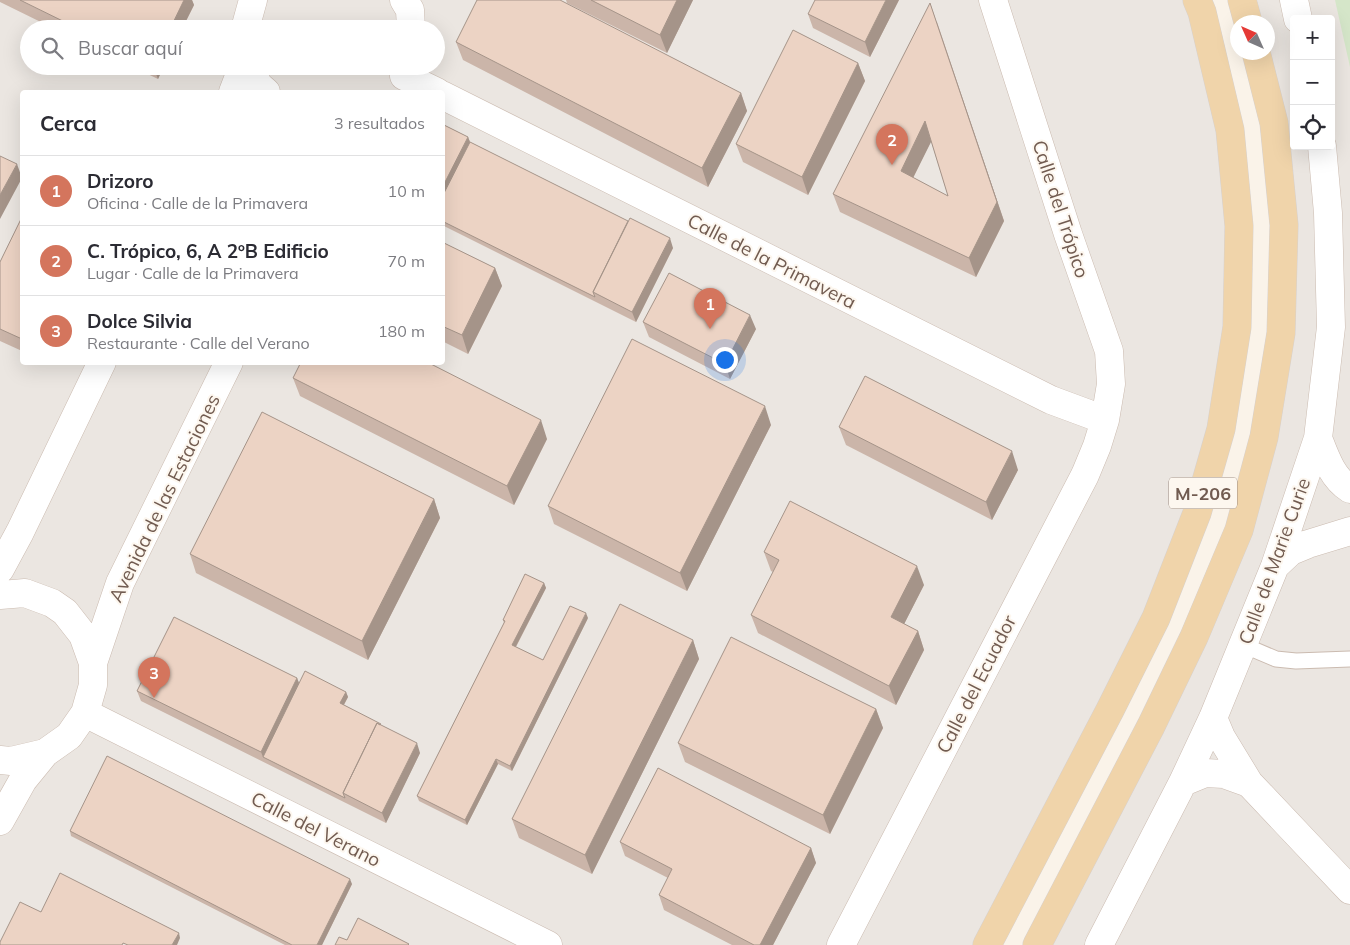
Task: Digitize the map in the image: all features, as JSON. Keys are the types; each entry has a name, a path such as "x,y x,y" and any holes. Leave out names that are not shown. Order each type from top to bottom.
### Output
{"main road":[{"name":"M-206","path":"987,945 1156,618 1197,513 1221,429 1237,327 1239,226 1230,130 1202,12 1197,0"},
{"path":"1242,0 1246,15"},
{"name":"M-206","path":"1036,945 1151,726 1194,637 1239,530 1264,437 1281,333 1284,225 1274,123 1258,60"}],"street":[{"path":"247,20 253,0"},
{"name":"Calle del Trópico","path":"993,0 1068,234 1109,351 1111,384 1105,420"},
{"path":"1294,0 1297,15"},
{"path":"234,90 240,75"},
{"path":"254,75 258,84 264,90"},
{"path":"401,78 432,90"},
{"name":"Calle de la Primavera","path":"445,97 1051,400 1105,420"},
{"name":"Calle de Marie Curie","path":"1099,945 1183,782 1213,718 1275,566 1318,438 1331,327 1328,213 1322,150"},
{"path":"0,569 20,532 101,365"},
{"name":"Avenida de las Estaciones","path":"93,663 120,582 228,365"},
{"name":"Calle del Ecuador","path":"841,945 1085,475 1105,420"},
{"path":"1318,438 1328,463 1342,484 1350,489"},
{"path":"1275,566 1291,551 1350,531"},
{"path":"0,595 25,593 52,603 65,612 83,635 93,663 93,685 85,713 69,736 45,753 24,780 0,821"},
{"name":"Calle del Verano","path":"85,713 548,945"},
{"path":"1213,718 1221,737 1249,783 1350,890"},
{"path":"0,760 11,761 45,753"},
{"path":"1183,782 1205,773 1224,774 1249,783"}],"lane":[{"path":"1243,645 1276,659 1296,661 1350,660"}],"shaded area":[{"path":"0,0 1197,0 1239,226 1197,513 987,945 0,945"},
{"path":"1242,0 1350,0 1350,945 1037,945 1239,530 1281,333 1268,60 1275,60 1275,15 1246,15"}],"green space":[{"path":"1335,0 1350,0 1350,67"}],"building":[{"path":"20,0 184,0 174,20 61,20"},
{"path":"477,0 560,0 741,93 702,168 456,42"},
{"path":"591,0 677,0 660,35"},
{"path":"815,0 886,0 865,42 808,14"},
{"path":"930,3 997,202 969,258 833,194","holes":["925,121 948,196 901,171"]},
{"path":"793,30 858,63 802,177 736,144"},
{"path":"445,126 468,137 445,182"},
{"path":"470,142 628,221 593,292 595,297 445,222 445,191"},
{"path":"0,156 17,164 0,195"},
{"path":"630,218 670,238 632,312 593,292"},
{"path":"20,221 20,338 0,329 0,262"},
{"path":"445,243 495,268 462,335 445,327"},
{"path":"669,273 750,315 725,364 643,322"},
{"path":"632,339 765,406 680,573 548,506"},
{"path":"300,365 433,365 541,420 507,486 293,378"},
{"path":"865,376 1012,451 986,502 839,427"},
{"path":"262,412 434,499 362,641 190,554"},
{"path":"790,501 917,566 891,617 918,631 889,686 751,615 779,560 764,552"},
{"path":"525,574 544,583 512,645 543,660 570,606 586,613 510,766 496,759 465,820 417,796 505,621 503,620"},
{"path":"620,604 693,640 585,855 512,819"},
{"path":"174,617 297,678 261,752 137,691"},
{"path":"731,637 876,709 823,815 678,743"},
{"path":"305,671 346,692 340,703 381,724 377,723 343,793 345,798 263,757"},
{"path":"377,723 417,743 382,813 343,793"},
{"path":"107,756 350,879 317,945 292,945 70,831"},
{"path":"658,768 811,848 760,945 754,945 659,895 672,869 620,842"},
{"path":"60,873 179,933 172,945 128,945 123,943 122,945 0,945 20,902 41,912"},
{"path":"358,918 409,944 335,945 339,937 347,940"}],"place":[{"name":"C. Trópico, 6, A 2ºB Edificio","path":"892,165"},
{"name":"Drizoro","path":"710,329"},
{"name":"Dolce Silvia","path":"154,698"}]}
